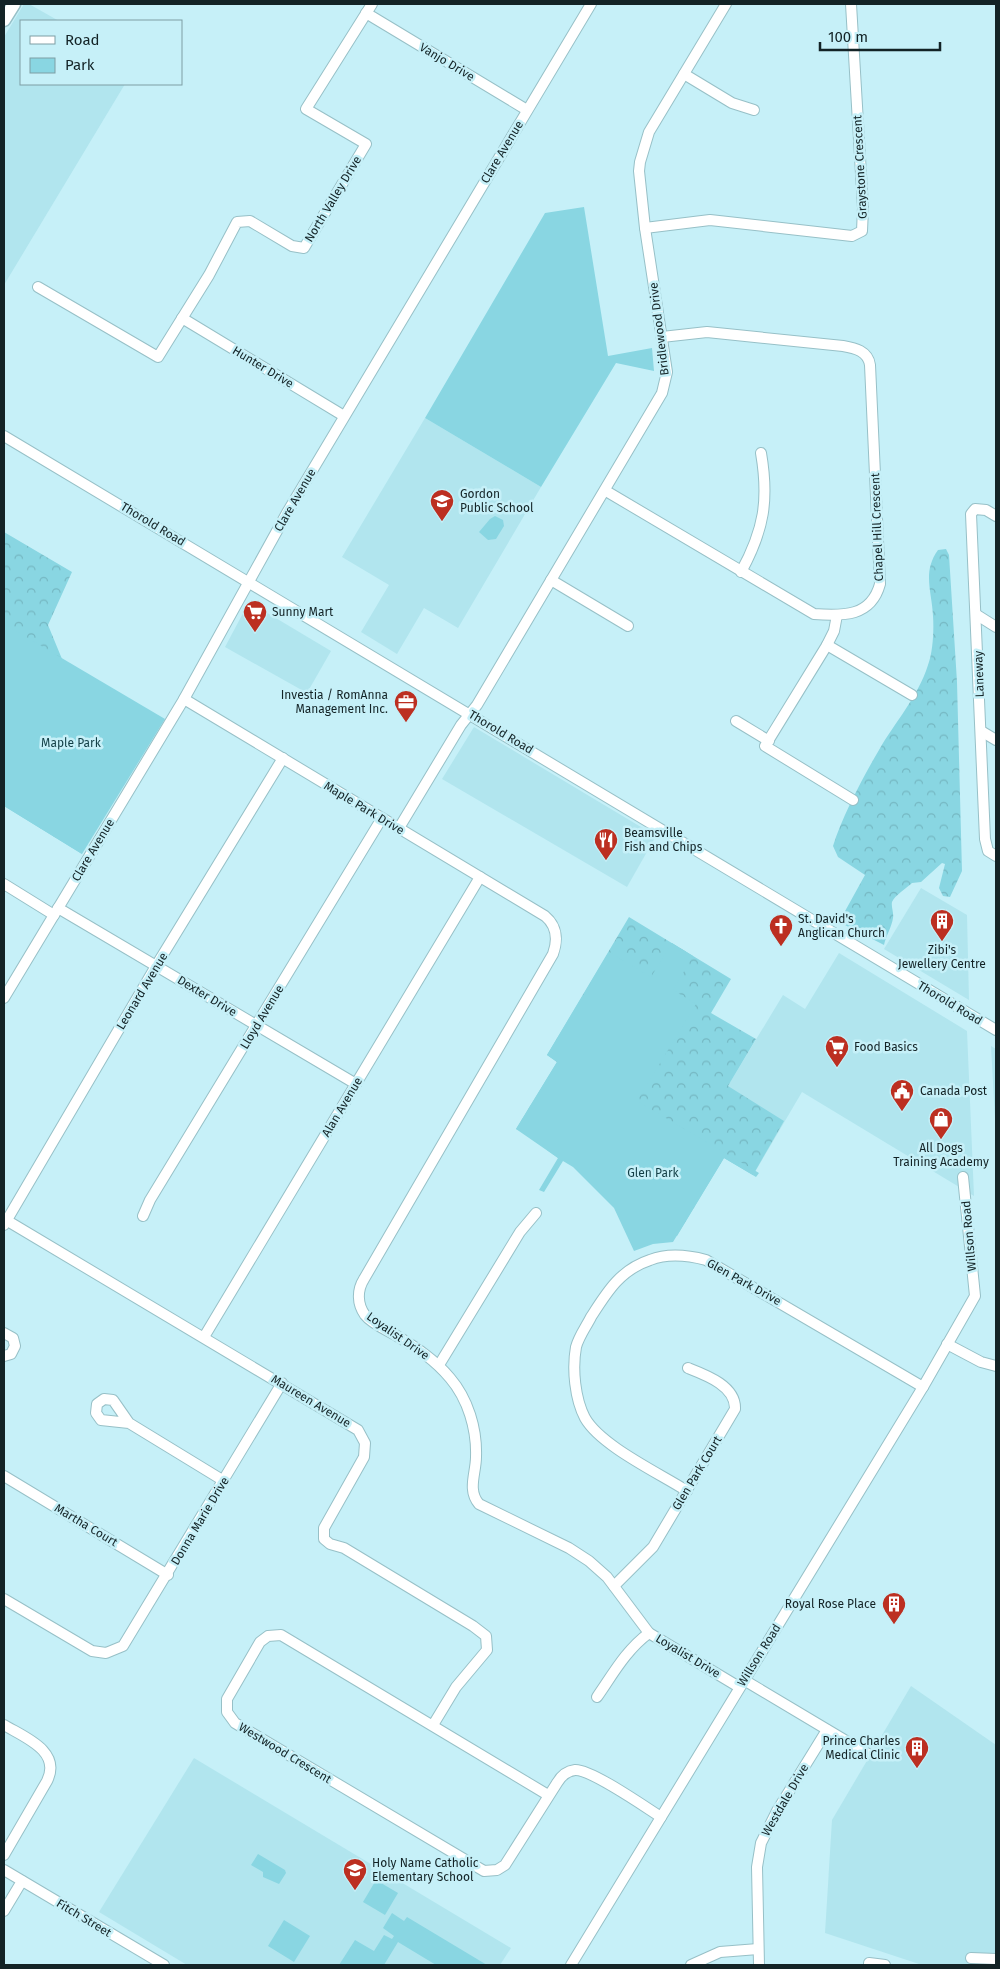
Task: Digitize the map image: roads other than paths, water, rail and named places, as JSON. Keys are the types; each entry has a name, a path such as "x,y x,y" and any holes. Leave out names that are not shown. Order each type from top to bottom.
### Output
{"main road":[{"path":"4,20 14,4"}],"street":[{"name":"Clare Avenue","path":"4,998 184,699 288,511 590,4"},
{"name":"Bridlewood Drive","path":"470,714 606,491 662,393 667,372 638,171 649,132 726,4"},
{"name":"Graystone Crescent","path":"646,228 710,220 852,236 862,231 863,208 852,4"},
{"name":"Vanjo Drive","path":"369,8 527,110"},
{"name":"North Valley Drive","path":"38,287 158,357 237,222 250,221 292,246 304,248 366,144 306,109 369,8"},
{"path":"684,74 732,103 754,110"},
{"name":"Hunter Drive","path":"182,318 344,416"},
{"name":"Chapel Hill Crescent","path":"606,491 814,614 836,615 860,611 869,605 876,596 880,584 870,370 867,357 858,349 843,346 751,335 707,332 662,337"},
{"name":"Thorold Road","path":"4,436 996,1030"},
{"path":"741,572 758,538 764,512 766,484 761,453"},
{"name":"Laneway","path":"992,853 985,839 982,731 971,514 975,509 986,510 996,516"},
{"path":"551,580 628,626"},
{"path":"836,615 834,631 828,645 765,746 853,800"},
{"path":"977,615 996,627"},
{"path":"828,645 912,695"},
{"name":"Maple Park Drive","path":"184,699 545,916"},
{"path":"399,828 448,746 470,714"},
{"path":"736,722 769,742"},
{"path":"982,731 996,740"},
{"name":"Leonard Avenue","path":"5,1222 156,966 283,758"},
{"name":"Lloyd Avenue","path":"144,1216 150,1200 382,818"},
{"name":"Alan Avenue","path":"204,1337 480,877"},
{"name":"Dexter Drive","path":"4,884 156,966 356,1084"},
{"name":"Loyalist Drive","path":"545,916 552,923 556,933 556,944 553,954 360,1288 360,1304 368,1318 416,1348 439,1366 460,1392 471,1417 476,1456 472,1487 477,1501 488,1510 569,1548 598,1568 649,1633 868,1754"},
{"name":"Willson Road","path":"571,1965 923,1387 975,1296 963,1177"},
{"path":"439,1366 520,1232 536,1213"},
{"name":"Maureen Avenue","path":"5,1222 355,1427 365,1443 363,1462 324,1528 322,1534 325,1541 344,1548 474,1626 483,1632 487,1639 486,1652 456,1687 433,1725"},
{"name":"Glen Park Drive","path":"687,1490 600,1436 586,1418 578,1397 574,1364 580,1335 608,1290 625,1272 637,1265 664,1256 678,1255 706,1260 923,1387"},
{"path":"4,1333 13,1338 15,1346 11,1354 4,1356"},
{"path":"947,1344 981,1362 996,1366"},
{"name":"Glen Park Court","path":"614,1586 653,1546 733,1414 735,1406 733,1396 727,1389 688,1368"},
{"name":"Donna Marie Drive","path":"4,1599 92,1651 110,1653 126,1642 282,1383"},
{"path":"129,1423 224,1481"},
{"name":"Martha Court","path":"4,1476 168,1575"},
{"path":"597,1697 622,1660 649,1633"},
{"name":"Westwood Crescent","path":"548,1795 288,1638 278,1634 268,1636 260,1642 226,1702 227,1712 235,1723 484,1871 497,1870 505,1865 548,1795 564,1774 575,1770 583,1771 661,1817"},
{"path":"4,1725 43,1749 50,1760 51,1768 47,1780 4,1855"},
{"name":"Westdale Drive","path":"759,1965 757,1867 761,1843 777,1811 827,1730"},
{"name":"Fitch Street","path":"4,1870 164,1965"},
{"path":"4,1911 22,1881"},
{"path":"691,1965 720,1952 758,1950"},
{"path":"973,1961 996,1959"},
{"path":"869,1965 869,1963 885,1965"}],"place":[{"name":"Gordon Public School","path":"442,522"},
{"name":"Sunny Mart","path":"255,633"},
{"name":"Investia / RomAnna Management Inc.","path":"406,723"},
{"name":"Beamsville Fish and Chips","path":"606,861"},
{"name":"Zibi's Jewellery Centre","path":"942,942"},
{"name":"St. David's Anglican Church","path":"781,947"},
{"name":"Food Basics","path":"837,1068"},
{"name":"Canada Post","path":"902,1112"},
{"name":"All Dogs Training Academy","path":"941,1140"},
{"name":"Royal Rose Place","path":"894,1625"},
{"name":"Prince Charles Medical Clinic","path":"917,1769"},
{"name":"Holy Name Catholic Elementary School","path":"355,1891"}],"park label":[{"name":"Maple Park","path":"71,743"},
{"name":"Glen Park","path":"653,1173"}]}
